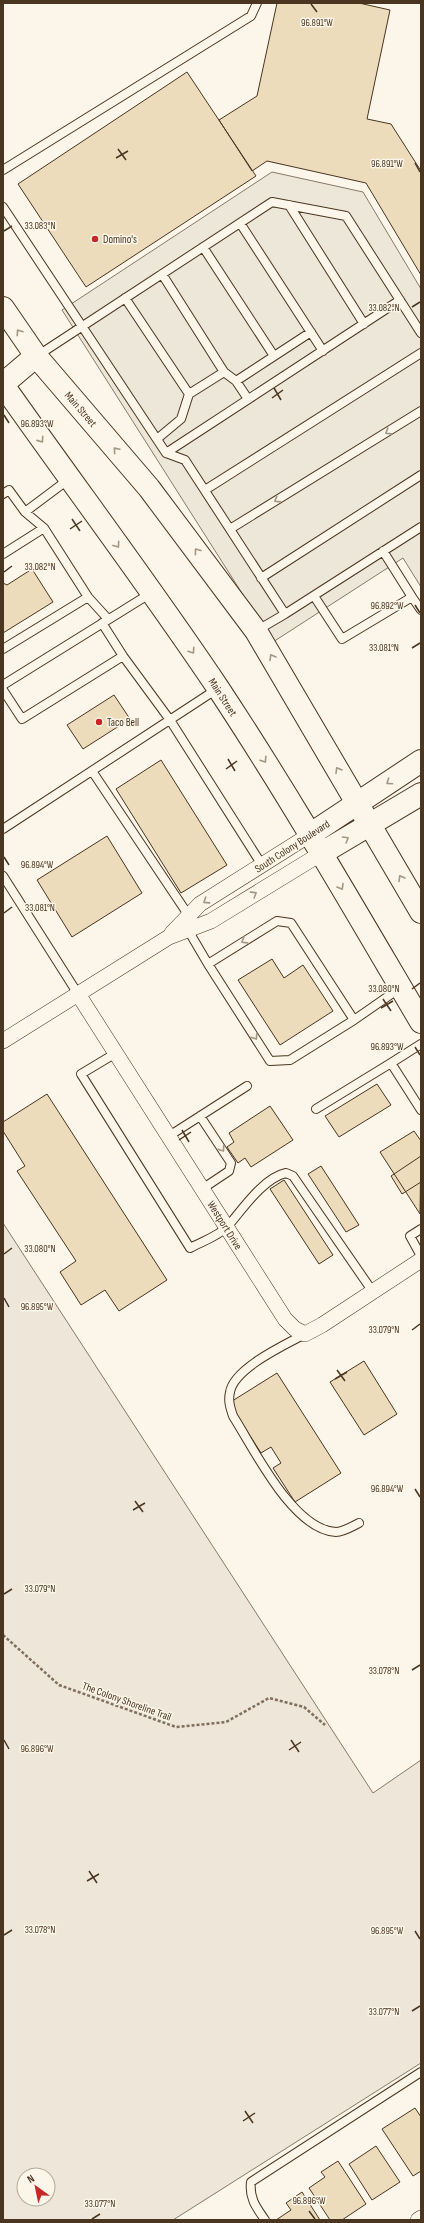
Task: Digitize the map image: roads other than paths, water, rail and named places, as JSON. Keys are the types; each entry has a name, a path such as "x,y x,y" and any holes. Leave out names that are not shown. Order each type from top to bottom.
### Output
{"main road":[{"name":"Main Street","path":"3,308 36,356 149,488 256,631 421,912"},
{"path":"3,385 36,356"},
{"name":"Main Street","path":"3,385 69,479 152,592 218,689 311,834 421,1022"},
{"name":"South Colony Boulevard","path":"311,834 421,761"},
{"name":"South Colony Boulevard","path":"322,853 421,794"}],"street":[{"name":"South Colony Boulevard","path":"3,1041 169,937 188,923 200,904 311,834"},
{"name":"South Colony Boulevard","path":"188,923 211,921 322,853"},
{"name":"Westport Drive","path":"78,994 285,1319 295,1329 305,1334"},
{"path":"305,1334 421,1260"}],"lane":[{"path":"3,170 251,16 257,3"},
{"path":"36,356 272,202 346,216 421,333"},
{"path":"290,205 364,324"},
{"path":"3,207 166,453 185,460 285,614"},
{"path":"240,223 323,350"},
{"path":"203,247 274,356"},
{"path":"162,274 224,372 236,381 248,399"},
{"path":"125,298 189,394"},
{"path":"166,453 400,300"},
{"path":"236,381 311,332"},
{"path":"205,490 421,353"},
{"path":"157,439 181,419 189,394 224,372"},
{"path":"230,529 421,411"},
{"path":"261,578 421,475"},
{"path":"25,512 69,479"},
{"path":"3,494 9,490 25,512 44,528 105,621 123,656 170,720 262,865"},
{"path":"256,631 314,596 421,527"},
{"path":"3,554 44,528"},
{"path":"383,551 421,610"},
{"path":"3,685 152,592"},
{"path":"314,596 342,639 412,597"},
{"path":"3,649 88,597"},
{"path":"3,690 22,720 123,656"},
{"path":"3,828 218,689"},
{"path":"92,771 188,923 208,964 270,1061 290,1060 354,1020 400,987"},
{"path":"3,876 78,994"},
{"path":"208,964 277,921 291,923 354,1020"},
{"path":"316,1110 421,1044"},
{"path":"116,1053 81,1074 190,1248 227,1227 252,1197 273,1179 286,1173 293,1176 373,1292"},
{"path":"391,1064 421,1110"},
{"path":"169,1136 247,1086"},
{"path":"200,1116 231,1163 229,1171 202,1189"},
{"path":"421,1229 410,1236 421,1256"},
{"path":"305,1334 264,1356 242,1373 230,1390 228,1403 233,1416 282,1493 301,1515 317,1528 338,1532 359,1523"},
{"path":"265,2220 252,2201 250,2193 251,2182 421,2072"}],"place":[{"name":"Domino's","path":"95,239"},
{"name":"Taco Bell","path":"99,722"}]}
